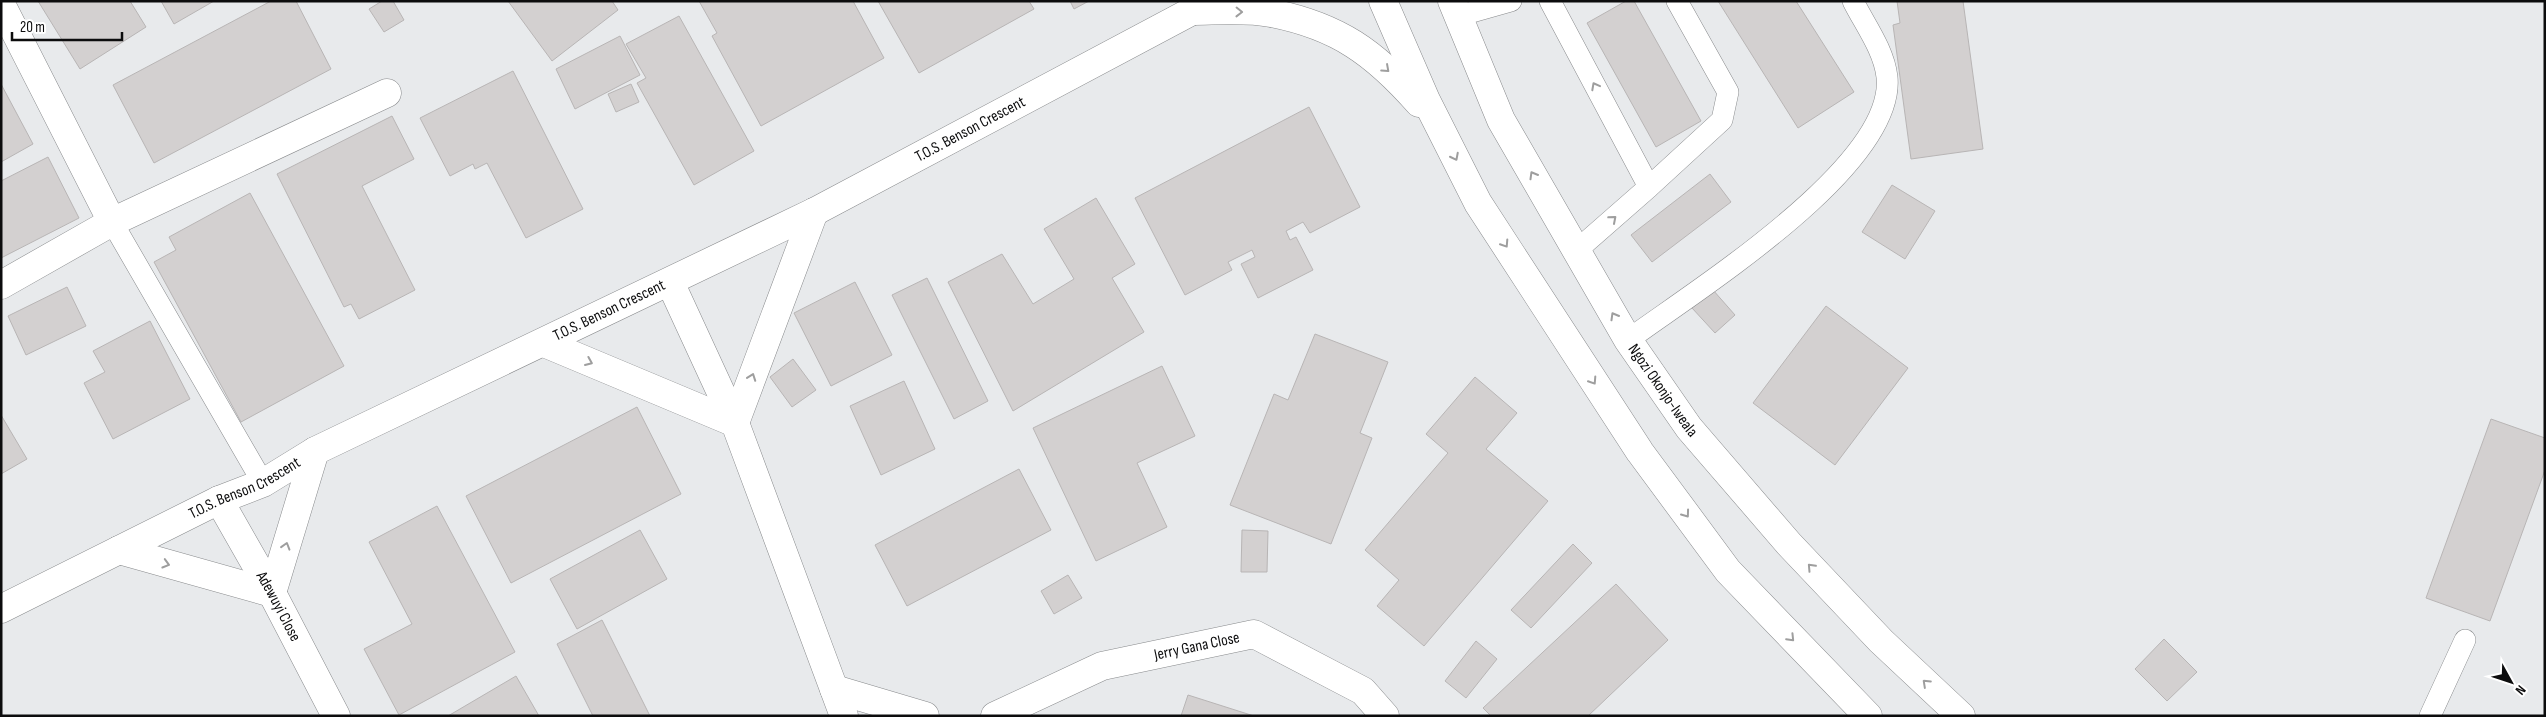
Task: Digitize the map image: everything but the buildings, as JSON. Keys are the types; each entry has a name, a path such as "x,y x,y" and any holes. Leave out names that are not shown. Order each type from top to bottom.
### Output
{"street":[{"path":"1383,1 1440,127 1478,204 1640,452 1728,572 1868,716"},
{"path":"1,4 112,222"},
{"path":"1200,4 1270,13 1322,26 1364,49 1397,78 1440,127"},
{"name":"T.O.S. Benson Crescent","path":"1,609 219,500 263,483 315,451 544,343 814,212 1200,4"},
{"name":"Ngozi Okonjo-Iweala","path":"1455,9 1501,120 1628,340 1689,428 1789,544 1881,641 1962,716"},
{"path":"1,285 112,222 386,93"},
{"path":"735,423 814,212"},
{"path":"670,282 735,423 844,716"},
{"path":"544,343 735,423"},
{"path":"119,550 272,593 315,451"},
{"name":"Adewuyi Close","path":"219,500 272,593 336,716"},
{"name":"Jerry Gana Close","path":"995,716 1102,666 1254,634 1363,690 1385,716"},
{"path":"834,689 925,716"}],"lane":[{"path":"1455,9 1511,1"},
{"path":"1550,1 1649,187"},
{"path":"1576,251 1722,120 1728,92 1677,1"},
{"path":"1628,340 1782,227 1838,175 1864,142 1878,120 1887,78 1883,57 1852,1"},
{"path":"112,222 263,483"},
{"path":"2430,716 2465,640"}]}
